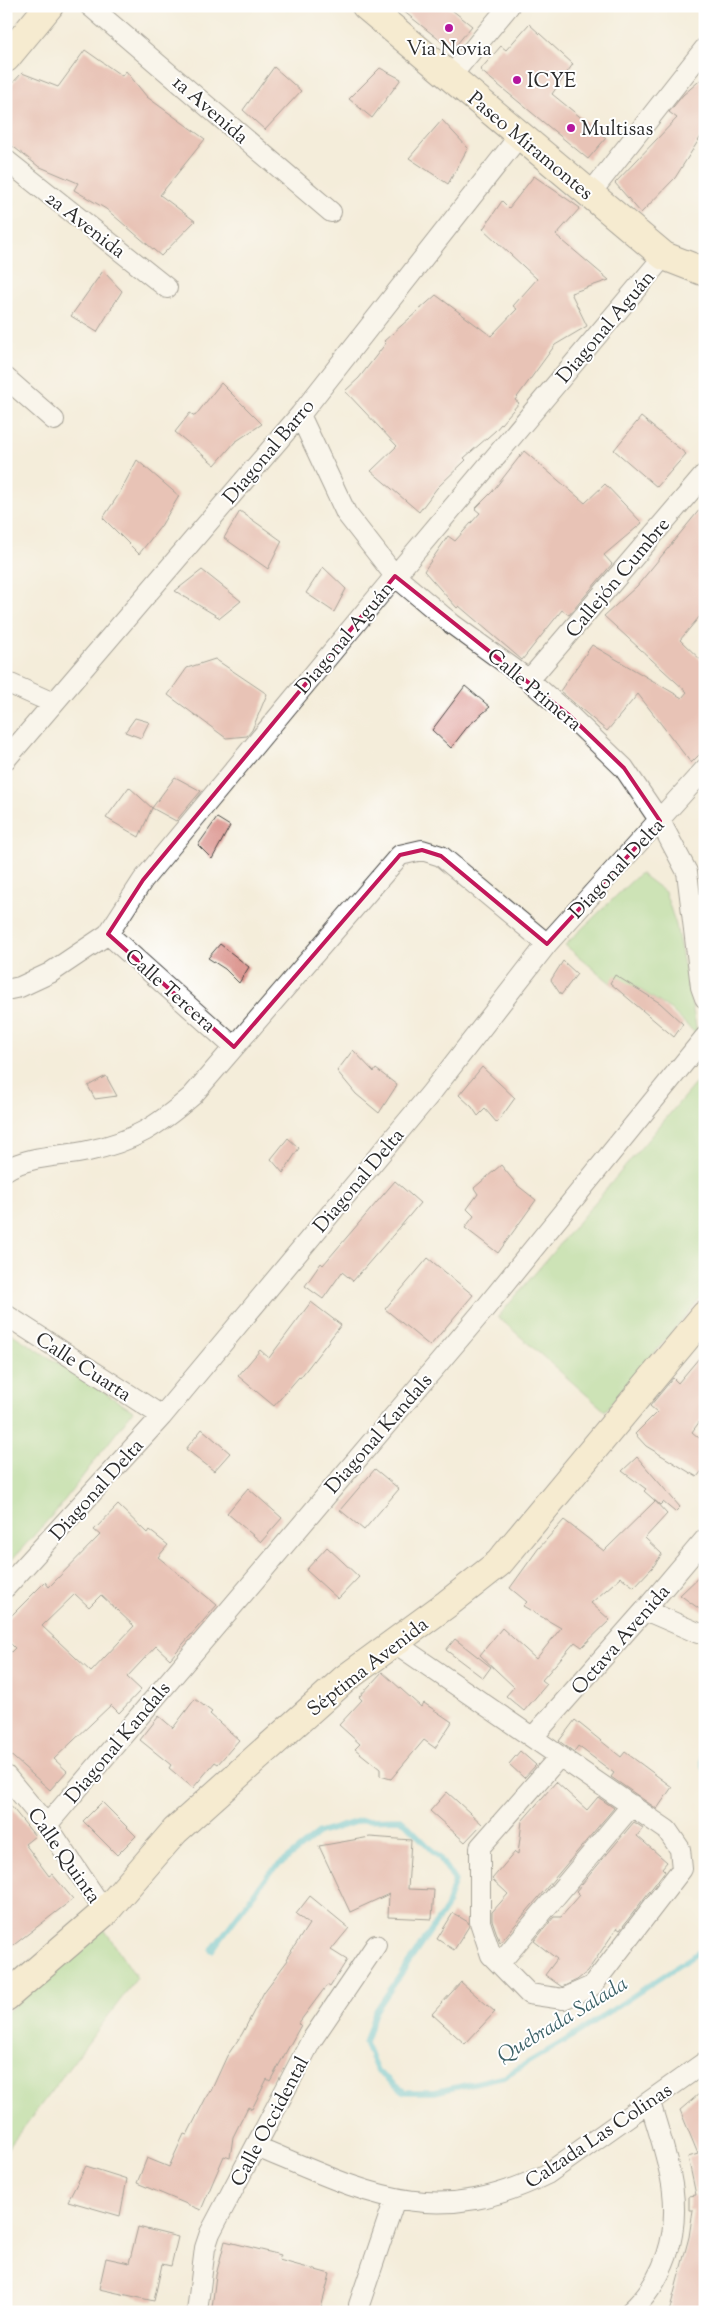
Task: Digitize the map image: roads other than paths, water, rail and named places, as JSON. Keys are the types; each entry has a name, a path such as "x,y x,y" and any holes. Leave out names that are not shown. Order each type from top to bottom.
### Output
{"street":[{"path":"6,58 49,6"},
{"name":"1a Avenida","path":"90,6 331,212"},
{"name":"Paseo Miramontes","path":"366,6 664,256 705,272"},
{"path":"450,76 509,6"},
{"path":"589,195 705,48"},
{"name":"Diagonal Barro","path":"6,759 300,415 520,135"},
{"name":"2a Avenida","path":"6,160 167,288"},
{"name":"Diagonal Aguán","path":"6,990 20,987 50,973 108,934 143,880 394,576 664,256"},
{"path":"6,378 54,420"},
{"name":"Calle Primera","path":"300,415 346,513 394,576 452,624 529,680 569,715 624,768 660,821 687,872 701,987 705,998"},
{"name":"Callejón Cumbre","path":"529,680 705,474"},
{"path":"6,682 53,703"},
{"name":"Diagonal Delta","path":"6,1587 162,1416 431,1093 547,944 705,769"},
{"path":"6,1170 37,1159 87,1151 137,1136 161,1122 192,1096 400,855 422,850 441,856 547,944"},
{"name":"Calle Tercera","path":"108,934 234,1047"},
{"name":"Diagonal Kandals","path":"47,1825 482,1312 705,1037"},
{"name":"Calle Cuarta","path":"6,1315 162,1416"},
{"name":"Séptima Avenida","path":"6,1997 105,1912 175,1831 346,1678 499,1563 705,1315"},
{"name":"Octava Avenida","path":"533,1737 646,1610 705,1539"},
{"path":"646,1610 698,1633 705,1633"},
{"path":"394,1643 533,1737 667,1830 680,1850 682,1869 592,1986 563,1999 529,1994 491,1956 480,1922 480,1847 560,1756"},
{"name":"Calle Quinta","path":"6,1776 47,1825 105,1912"},
{"path":"500,1964 632,1805"},
{"name":"Calle Occidental","path":"197,2312 205,2248 210,2233 257,2147 311,2041 376,1945"},
{"name":"Calzada Las Colinas","path":"257,2147 359,2190 395,2199 440,2203 466,2202 520,2187 547,2174 705,2062"},
{"path":"630,2312 643,2301 663,2267 673,2236 676,2214 671,2174 650,2102"},
{"path":"358,2312 395,2199"}],"waterway":[{"name":"Quebrada Salada","path":"705,1726 702,1736 703,1765 705,1769"},
{"name":"Quebrada Salada","path":"212,1950 270,1872 319,1833 362,1820 401,1819 439,1857 455,1881 446,1908 375,2012 365,2043 378,2072 405,2092 435,2092 505,2076 579,2032 705,1948"}],"place":[{"name":"Via Novia","path":"449,28"},
{"name":"ICYE","path":"517,80"},
{"name":"Multisas","path":"571,128"}]}
